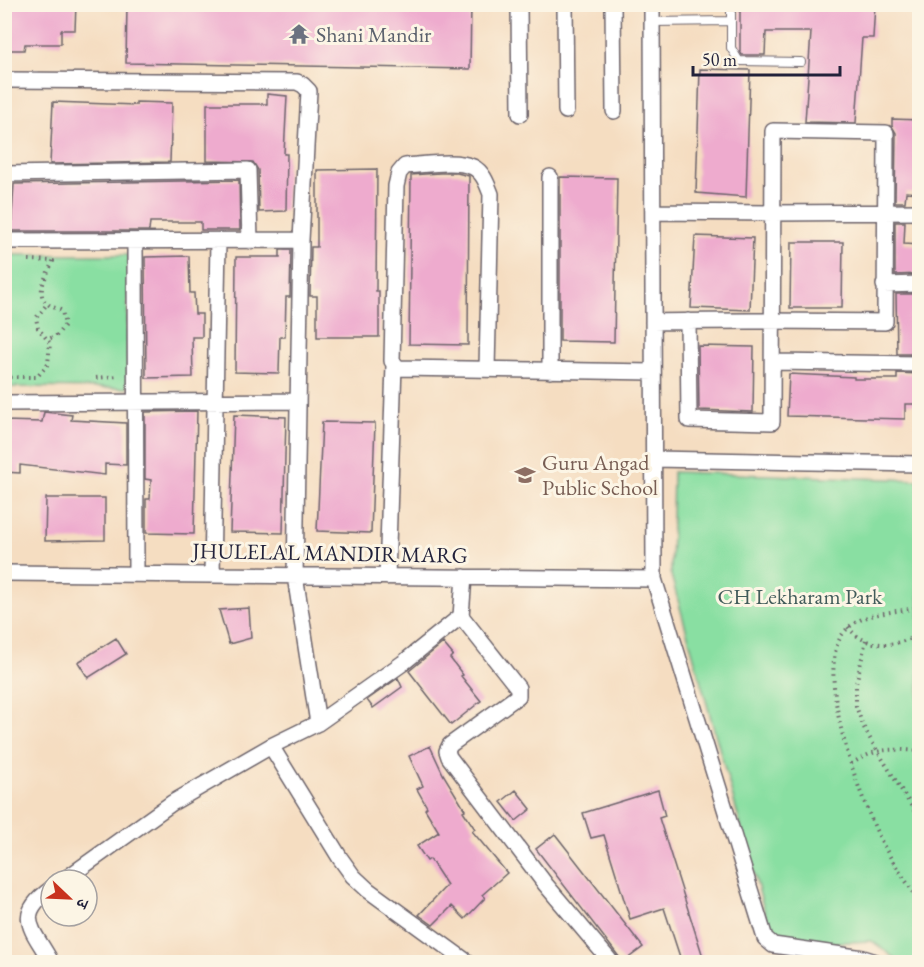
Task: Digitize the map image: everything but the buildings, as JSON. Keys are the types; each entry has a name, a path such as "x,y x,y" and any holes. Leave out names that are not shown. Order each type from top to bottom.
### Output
{"street":[{"path":"519,4 520,114"},
{"path":"565,4 566,111"},
{"path":"613,4 614,111"},
{"path":"652,4 654,579 765,938 773,945 863,958 876,963"},
{"path":"4,80 297,82 309,91 301,240 295,576 318,723"},
{"path":"653,322 688,321 773,321 885,322 886,133 773,131 772,213 773,321 773,362 772,422 689,420 688,321"},
{"path":"387,576 394,365 392,361 396,186 399,173 405,166 458,163 474,167 484,177 491,194 487,369"},
{"path":"4,174 248,170 250,241"},
{"path":"550,177 550,371"},
{"path":"653,212 920,212"},
{"path":"4,241 301,240"},
{"path":"135,241 136,574"},
{"path":"212,575 218,241"},
{"path":"884,285 920,284"},
{"path":"773,362 920,364"},
{"path":"394,365 398,368 653,372"},
{"path":"4,403 298,401"},
{"path":"654,459 920,464"},
{"name":"JHULELAL MANDIR MARG","path":"4,573 654,579"},
{"path":"464,577 461,615 519,692 518,696 450,745 447,751 449,757 546,885 611,963"},
{"path":"81,868 172,803 271,746 318,723 403,663 461,615"},
{"path":"271,746 353,876 368,890 467,963"},
{"path":"39,898 29,911 29,921 51,963"}],"lane":[{"path":"731,4 731,48 739,61 801,62"},
{"path":"651,22 730,21"}],"path":[{"path":"48,339 60,332 65,325 62,311 47,304 42,289 53,261"},
{"path":"4,377 37,377 48,364 50,343 38,328 36,318 47,304"},
{"path":"920,607 870,617 848,627 836,643 834,667 838,714 851,764 869,814 885,848 920,902"},
{"path":"848,627 866,640 888,645 909,640 920,634"},
{"path":"866,640 856,684 856,706 863,726 920,820"},
{"path":"851,764 877,750 920,751"}],"green space":[{"path":"5,255 128,255 127,388 5,387"},
{"name":"CH Lekharam Park","path":"673,472 919,480 919,962 900,962 872,941 774,945 671,575"}],"place":[{"name":"Shani Mandir","path":"299,34"},
{"name":"Guru Angad Public School","path":"525,475"}]}
